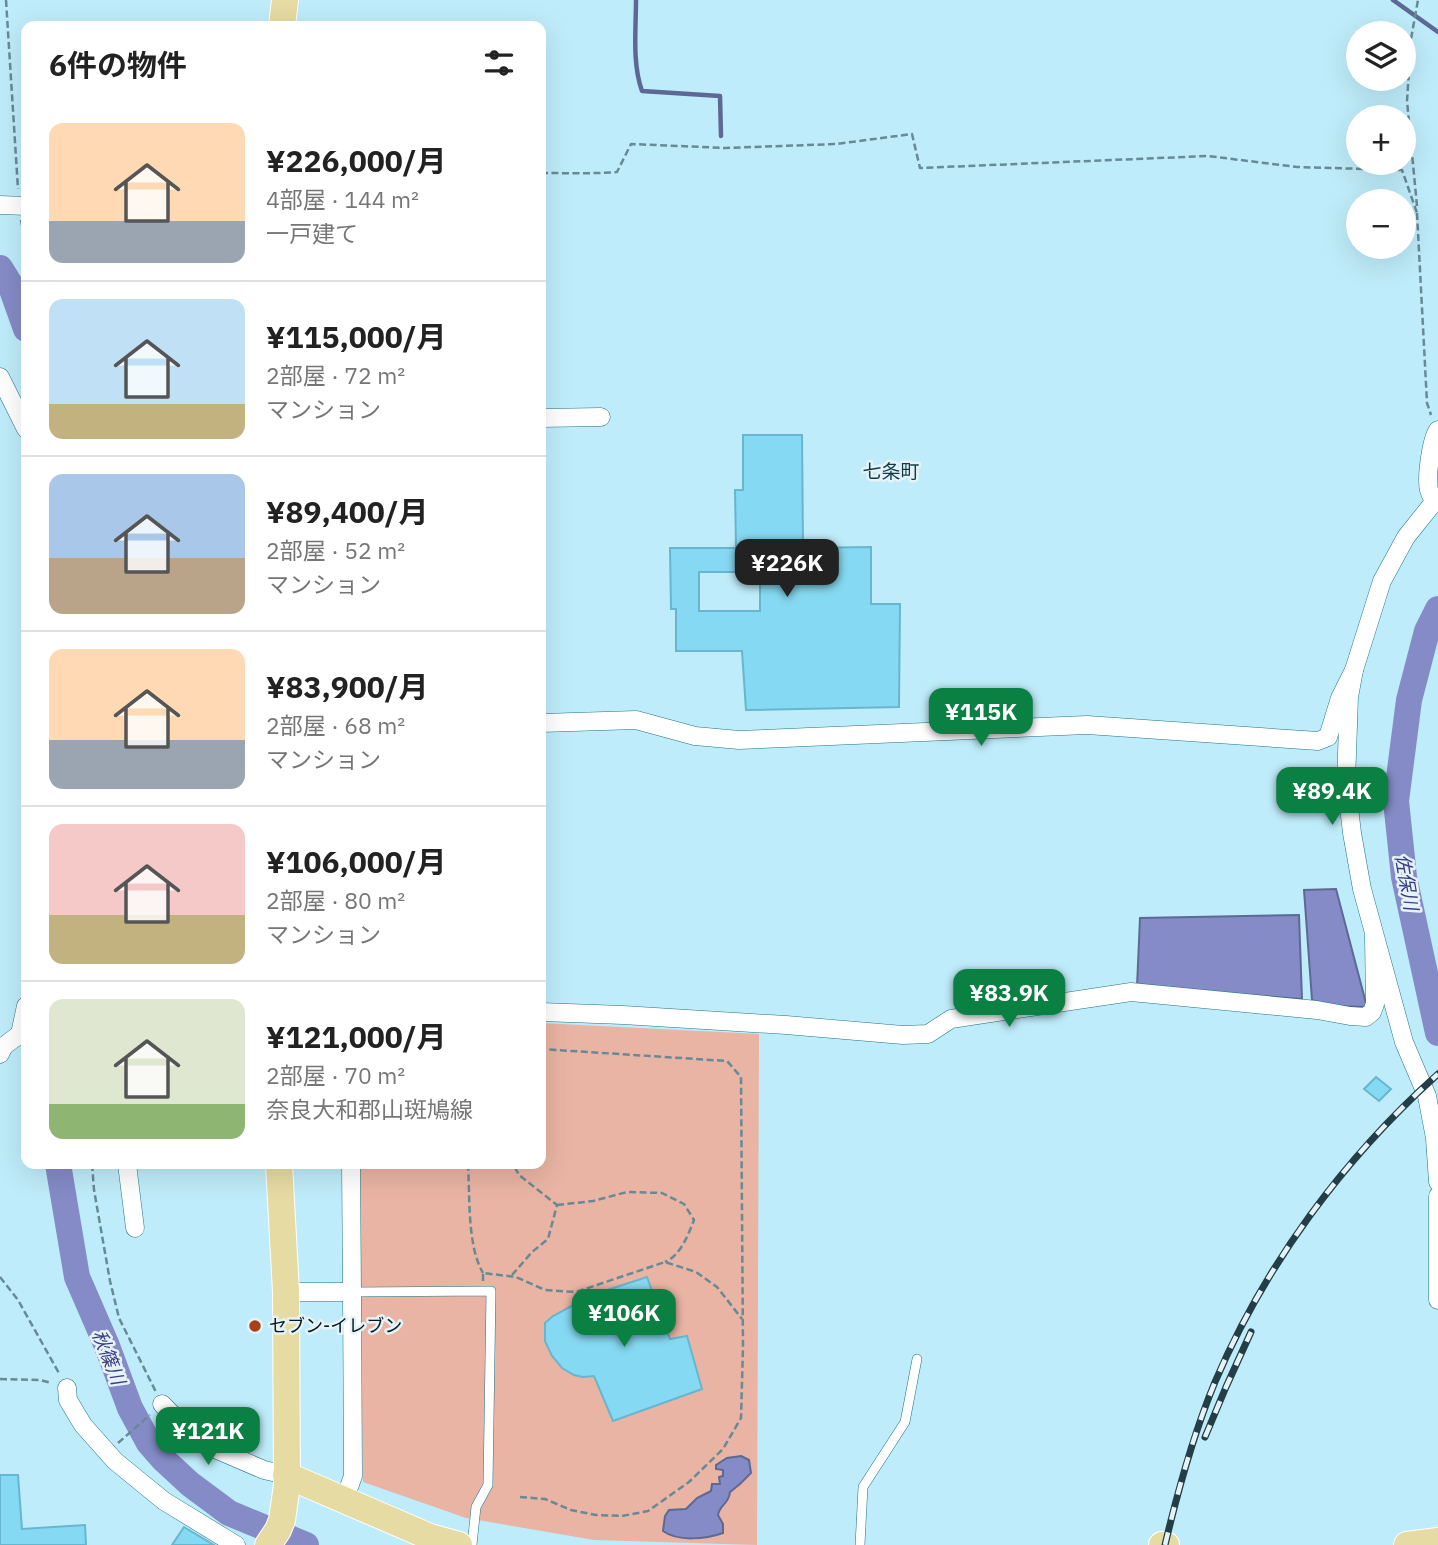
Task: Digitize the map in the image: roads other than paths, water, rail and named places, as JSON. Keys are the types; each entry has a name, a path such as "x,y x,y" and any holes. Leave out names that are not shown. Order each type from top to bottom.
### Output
{"main road":[{"path":"283,21 285,0"},
{"path":"268,1545 282,1520 286,1480 286,1292 279,1169"},
{"path":"286,1480 430,1537 459,1545"},
{"path":"1407,1545 1438,1541"}],"street":[{"path":"0,205 21,206"},
{"path":"0,377 21,419"},
{"path":"546,418 601,417"},
{"path":"1437,431 1430,448 1428,490 1436,499 1406,537 1382,581 1354,670 1349,697 1346,782 1362,889 1374,937 1404,1042 1427,1096 1435,1138 1438,1182"},
{"path":"546,723 636,720 695,736 739,740 1087,725 1318,741 1328,737 1340,698 1354,670"},
{"path":"546,1012 758,1023 903,1035 928,1034 951,1018 1131,992 1366,1017 1375,1004 1374,937"},
{"path":"0,1054 4,1046 21,1035"},
{"path":"128,1169 135,1228"},
{"path":"344,1501 353,1476 351,1169"},
{"path":"1438,1196 1438,1300"},
{"path":"286,1292 352,1292"},
{"path":"67,1388 68,1400 83,1425 115,1461 164,1501 236,1545"},
{"path":"162,1404 198,1442 286,1480"}],"lane":[{"path":"352,1292 491,1291 488,1485 476,1507 472,1545"},
{"path":"860,1545 863,1487 905,1422 917,1359"}],"water":[{"path":"1336,889 1367,1007 1330,1006 1312,1000 1304,890"},
{"path":"1299,915 1302,999 1137,987 1140,918"},
{"path":"741,1456 749,1460 751,1473 730,1492 719,1511 723,1533 692,1538 676,1537 663,1531 665,1516 669,1510 686,1509 697,1498 711,1491 712,1484 720,1484 719,1477 723,1476 723,1470 716,1469 716,1465 727,1458"}],"waterway":[{"path":"636,0 636,58 642,91 720,96 721,136"},
{"path":"1393,0 1438,32"},
{"name":"秋篠川","path":"0,268 10,284 21,315"},
{"name":"佐保川","path":"1438,609 1427,631 1409,700 1396,801 1404,877 1438,1033"},
{"name":"秋篠川","path":"59,1169 77,1277 130,1408 149,1443 190,1484 229,1513 306,1545"}],"railway":[{"path":"1165,1545 1207,1402 1258,1296 1282,1256 1339,1178 1403,1107 1438,1074"},
{"path":"1205,1437 1251,1332"}],"place":[{"name":"セブン-イレブン","path":"255,1326"}],"district":[{"name":"七条町","path":"891,471"}]}
